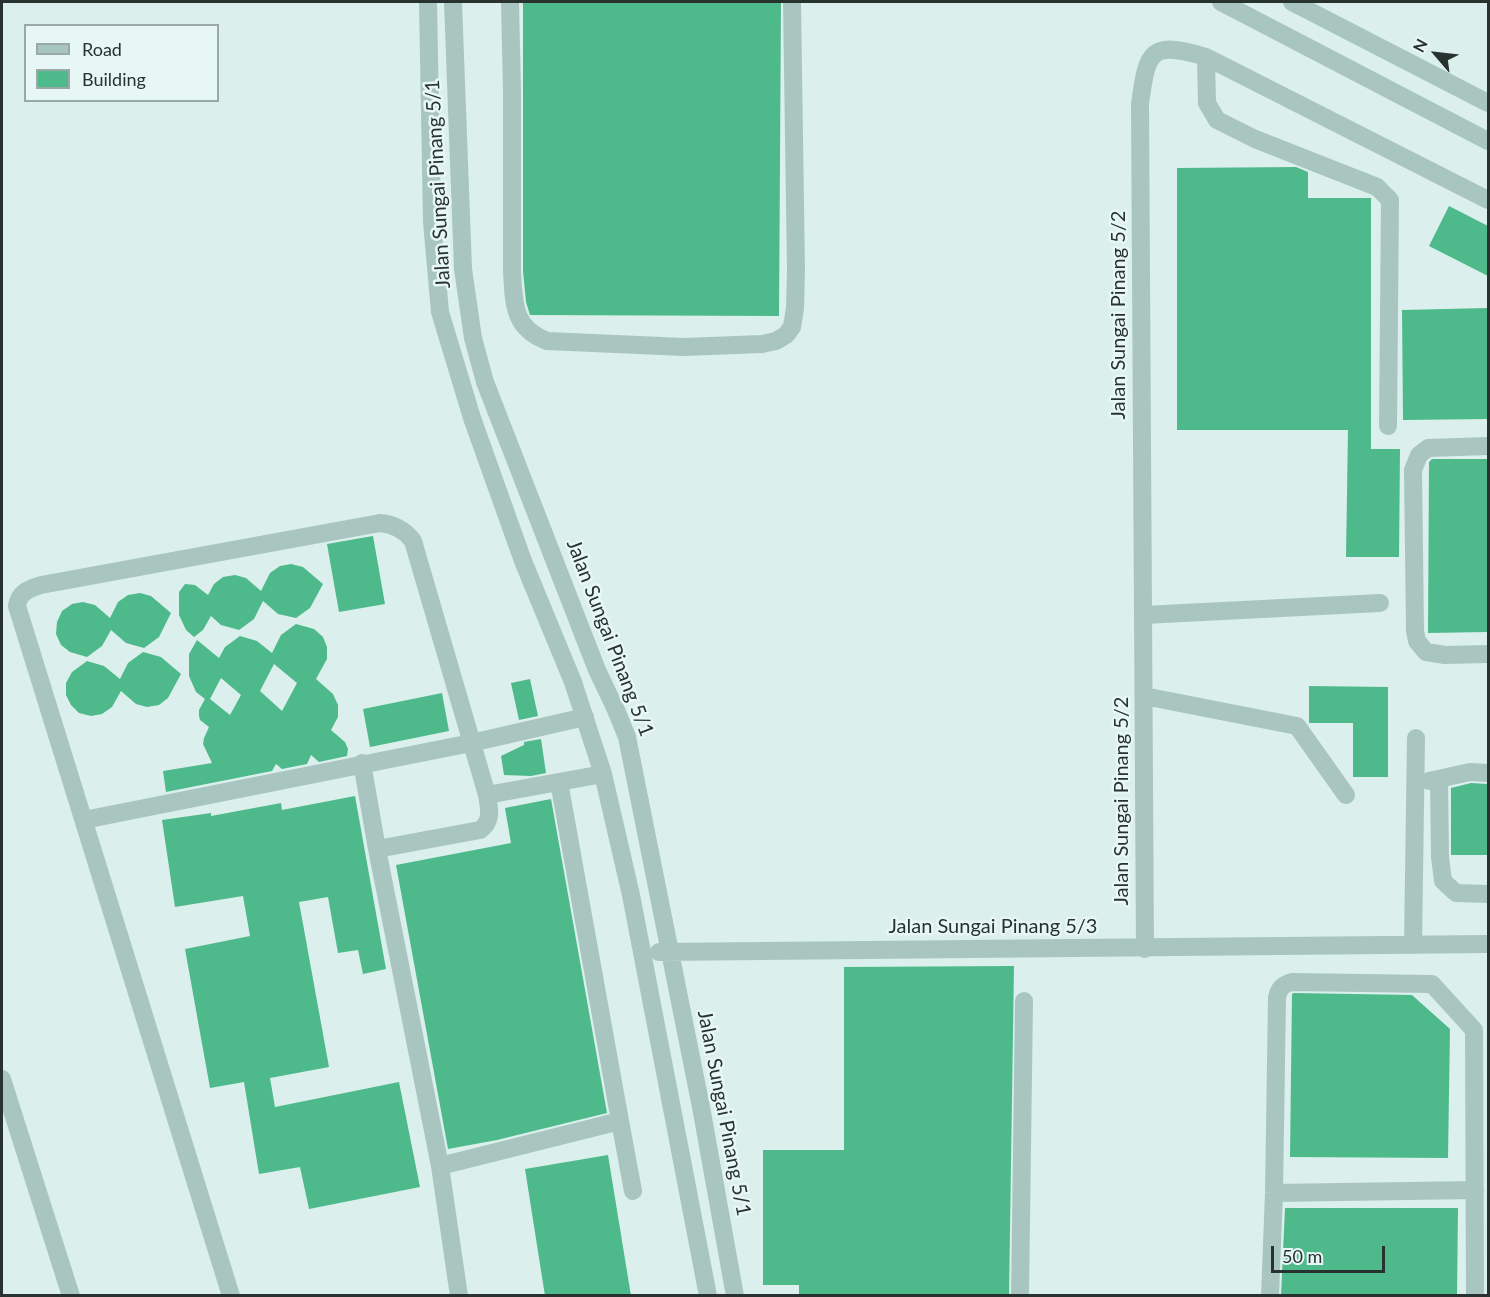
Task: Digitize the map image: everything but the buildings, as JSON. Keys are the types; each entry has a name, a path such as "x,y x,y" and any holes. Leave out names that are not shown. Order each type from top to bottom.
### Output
{"street":[{"name":"Jalan Sungai Pinang 5/1","path":"428,2 432,222 440,312 472,418 523,561 573,682 603,774 642,952 708,1296"},
{"name":"Jalan Sungai Pinang 5/1","path":"453,2 463,269 473,338 485,382 597,670 627,737 701,1107 735,1296"},
{"path":"510,2 512,271 514,300 518,316 525,328 534,336 548,341 684,347 762,344 776,341 786,335 792,327 796,271 792,2"},
{"path":"1221,2 1488,141"},
{"path":"1292,2 1488,104"},
{"name":"Jalan Sungai Pinang 5/2","path":"1145,949 1140,104 1145,68 1154,54 1166,49 1179,49 1206,57 1488,200"},
{"path":"1206,57 1207,103 1217,120 1255,140 1377,187 1390,200 1388,426"},
{"path":"1488,446 1428,448 1419,455 1413,470 1417,641 1426,652 1445,655 1488,654"},
{"path":"231,1296 17,606 20,595 27,589 41,585 380,523 389,524 407,534 413,541 487,795 490,815 487,824 480,830 377,849"},
{"path":"1143,615 1380,603"},
{"path":"1144,696 1297,726 1346,795"},
{"path":"84,820 471,743 585,717"},
{"path":"1413,945 1416,738"},
{"path":"362,764 440,1166 459,1296"},
{"path":"1415,783 1470,772 1488,773"},
{"path":"487,795 603,774"},
{"path":"1439,779 1440,857 1443,880 1456,893 1488,894"},
{"path":"559,782 633,1191"},
{"path":"1414,858 1440,857"},
{"name":"Jalan Sungai Pinang 5/3","path":"642,952 1488,944"},
{"path":"1270,1296 1275,1193 1277,998 1284,984 1292,982 1431,984 1474,1030 1475,1296"},
{"path":"1020,1296 1024,1001"},
{"path":"2,1078 70,1296"},
{"path":"440,1166 620,1121"},
{"path":"1275,1193 1475,1190"}]}
